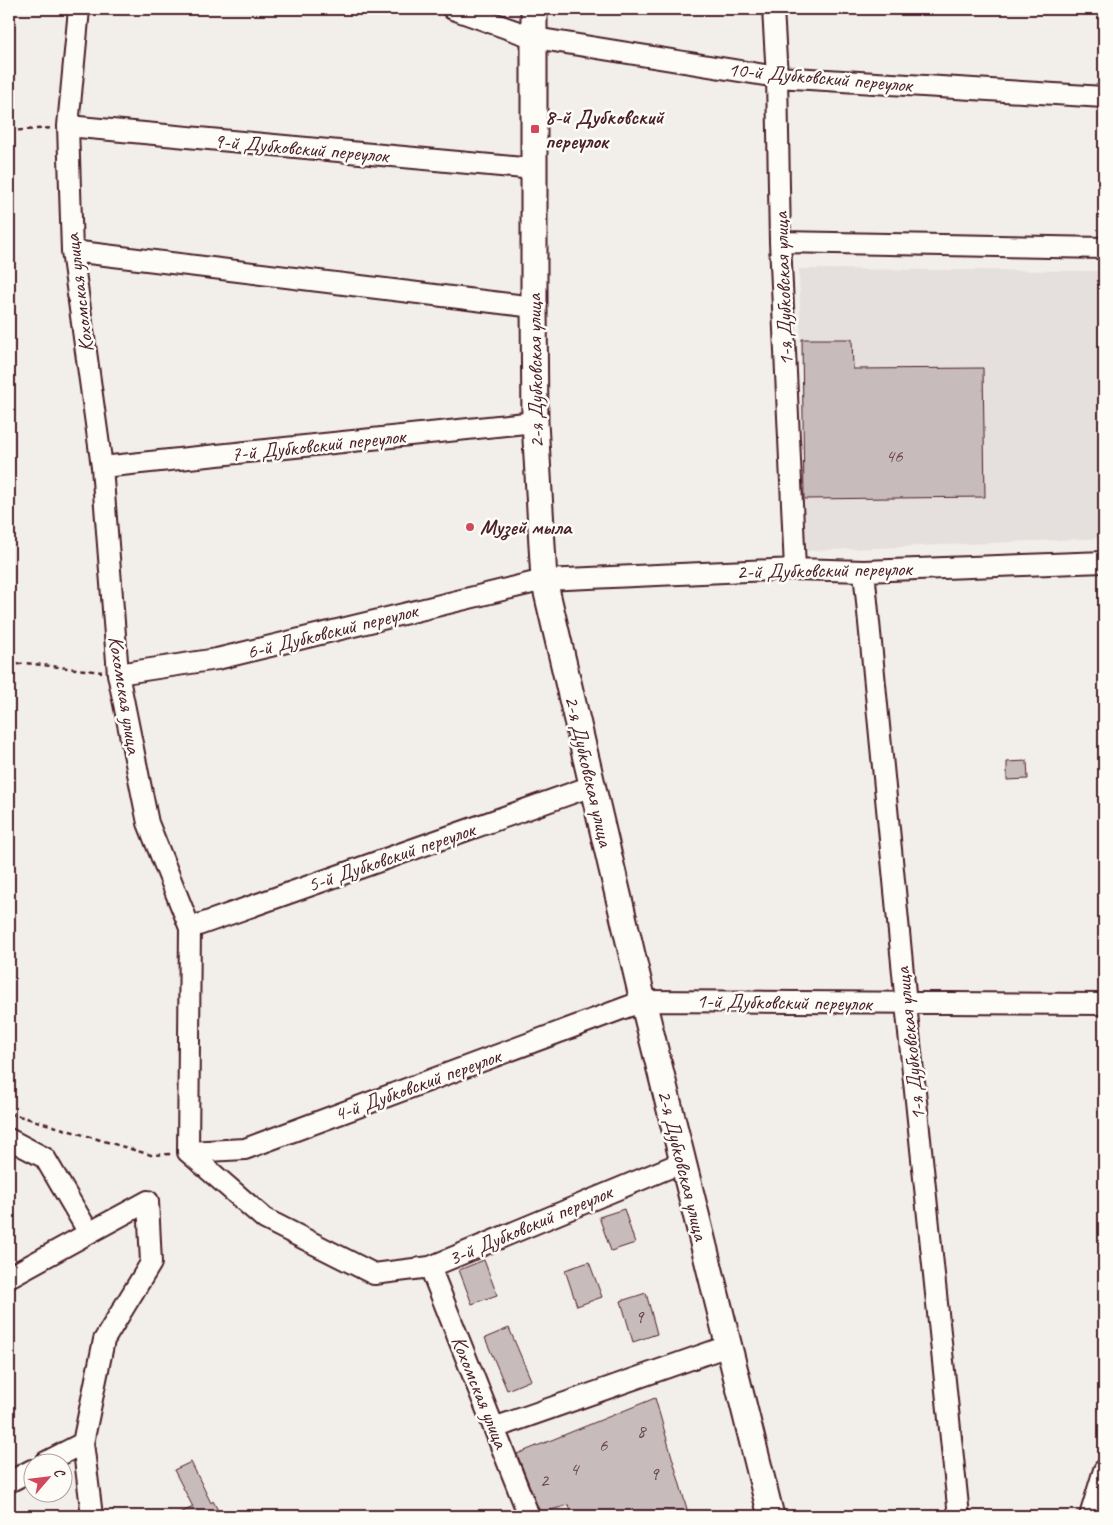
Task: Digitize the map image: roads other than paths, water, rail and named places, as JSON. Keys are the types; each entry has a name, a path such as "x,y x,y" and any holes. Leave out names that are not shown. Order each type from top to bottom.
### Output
{"main road":[{"name":"2-я Дубковская улица","path":"534,9 535,422 544,580 643,1001 771,1516"}],"street":[{"name":"Кохомская улица","path":"79,9 68,126 72,251 102,467 118,674 148,823 190,928 188,1152"},
{"name":"10-й Дубковский переулок","path":"453,9 535,38 777,78 1104,98"},
{"name":"1-я Дубковская улица","path":"773,9 777,78 780,242 796,569"},
{"name":"9-й Дубковский переулок","path":"68,126 534,169"},
{"path":"780,242 1104,248"},
{"path":"72,251 534,306"},
{"name":"7-й Дубковский переулок","path":"102,467 535,422"},
{"name":"2-й Дубковский переулок","path":"544,580 796,569 864,571 1104,562"},
{"name":"1-я Дубковская улица","path":"864,571 906,1004 959,1516"},
{"name":"6-й Дубковский переулок","path":"118,674 217,659 544,580"},
{"name":"5-й Дубковский переулок","path":"190,928 592,786"},
{"name":"1-й Дубковский переулок","path":"643,1001 1104,1004"},
{"name":"4-й Дубковский переулок","path":"188,1152 245,1149 643,1001"},
{"path":"9,1139 45,1158 88,1234"},
{"name":"3-й Дубковский переулок","path":"188,1152 265,1219 374,1274 430,1267 683,1162"},
{"path":"9,1277 148,1201 151,1263 104,1340 83,1443 92,1516"},
{"name":"Кохомская улица","path":"430,1267 529,1516"},
{"path":"494,1428 728,1346"},
{"path":"65,1452 83,1443"},
{"path":"1090,1516 1104,1470"},
{"path":"9,1482 22,1475"}],"place":[{"name":"8-й Дубковский переулок","path":"535,129"},
{"name":"Музей мыла","path":"470,527"}]}
